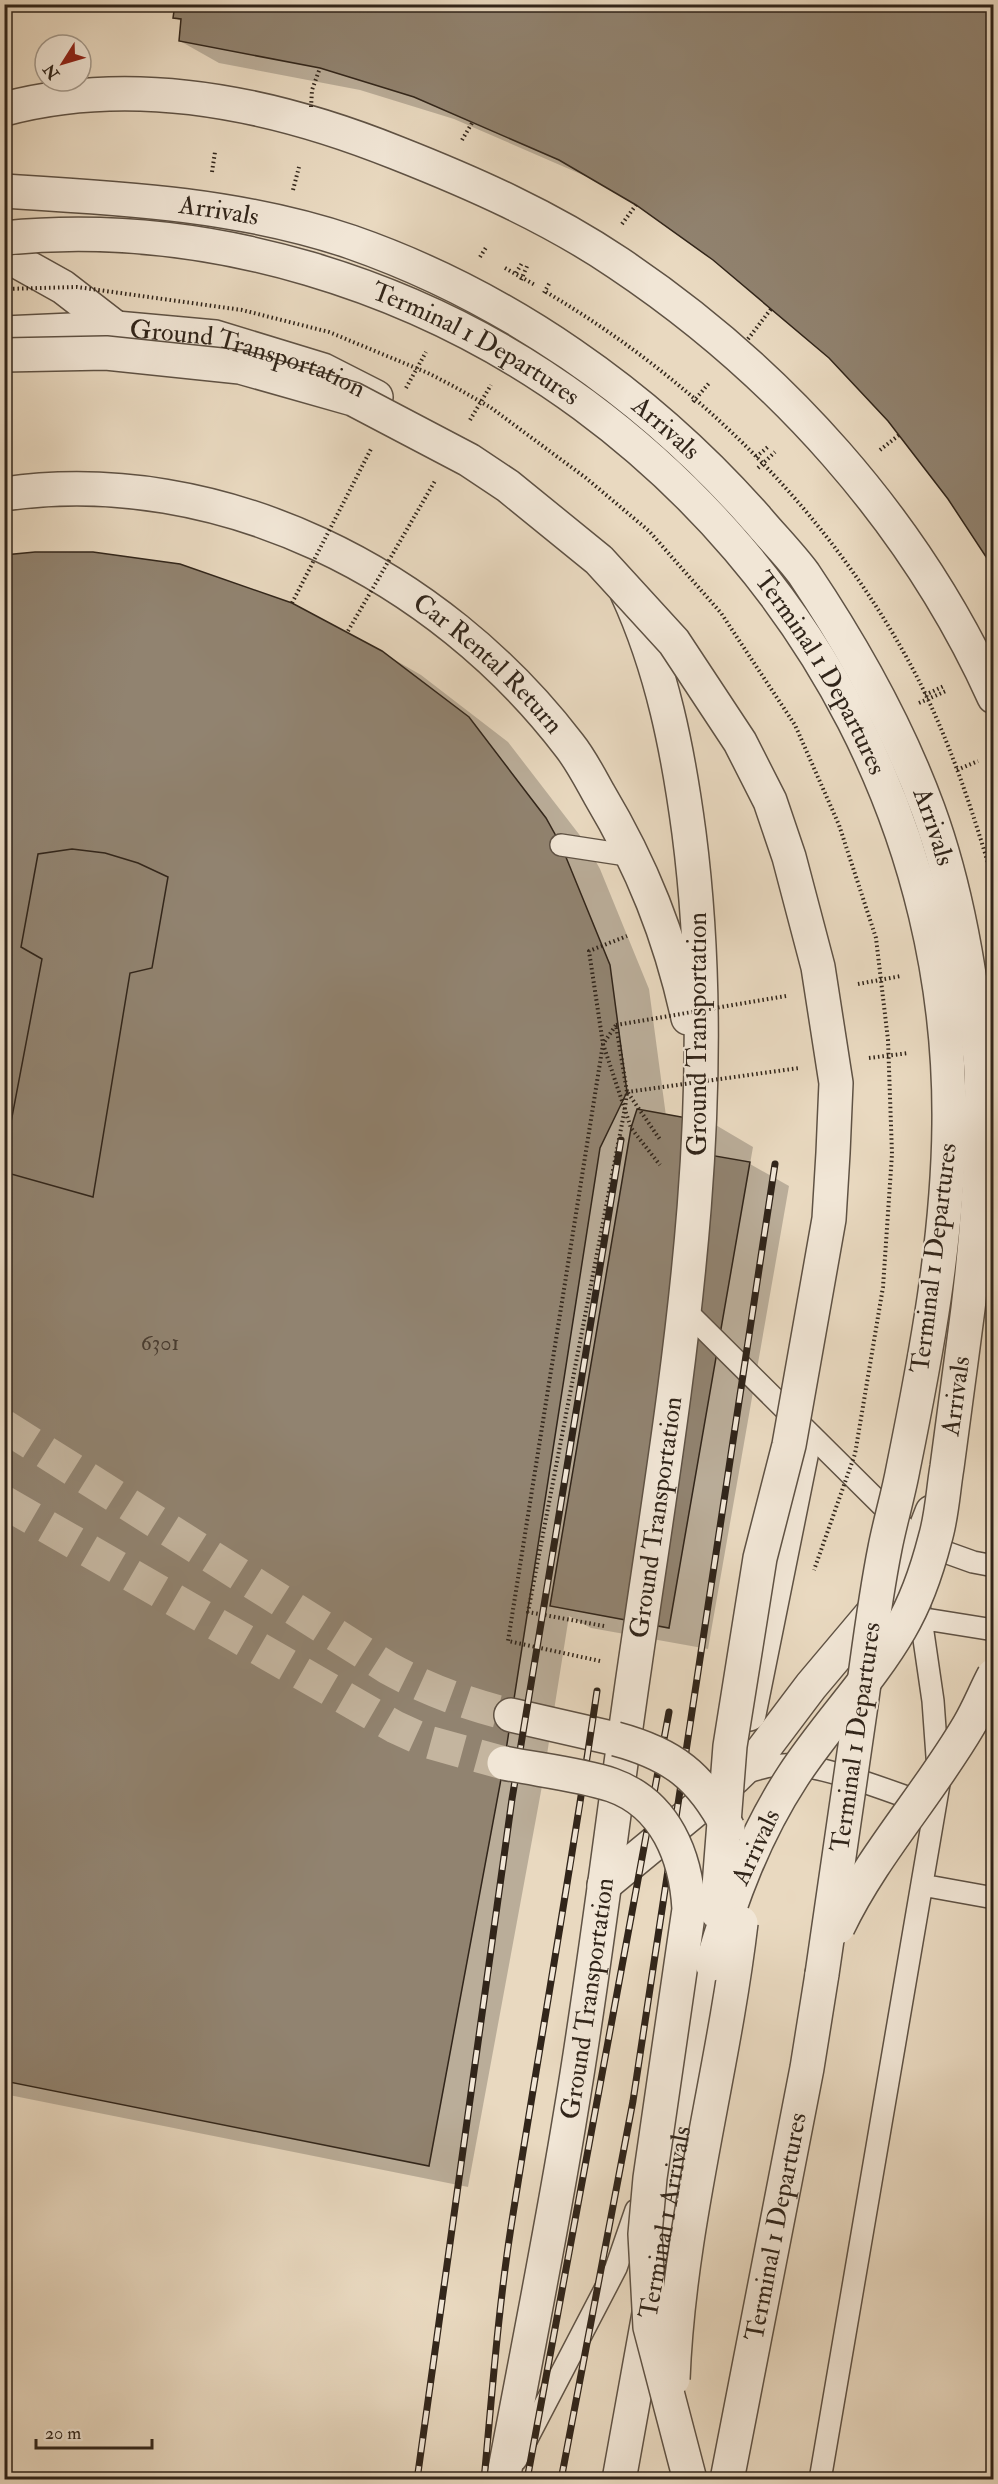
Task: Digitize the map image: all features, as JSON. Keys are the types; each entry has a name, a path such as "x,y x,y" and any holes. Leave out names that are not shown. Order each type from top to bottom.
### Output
{"street":[{"path":"4,109 55,99 102,94 177,96 252,107 330,127 458,177 518,206 595,248 657,290 705,328 774,389 839,457 902,537 942,597 993,697"},
{"name":"Arrivals","path":"4,191 115,197 270,218 347,241 413,266 481,298 532,328 582,362 683,443 727,485 803,573 841,633 891,725 928,809 951,884 981,1064 980,1204 938,1530 917,1592 900,1629 816,1742 776,1803 736,1889 712,1964"},
{"path":"4,199 28,198 151,207 274,226 374,257 460,294 506,318 568,357 674,444 789,570 819,612 873,704 917,800 939,869 955,934 974,1061 976,1115 970,1258 937,1493 920,1543 891,1591 811,1686 762,1751 735,1777 604,1885"},
{"name":"Terminal 1 Departures","path":"4,238 49,234 164,239 303,267 356,284 437,316 527,366 611,425 708,515 758,572 802,630 838,688 869,750 911,862 925,906 940,974 950,1123 945,1202 934,1294 903,1470 879,1582 807,2068 727,2480"},
{"name":"Ground Transportation","path":"4,254 63,287 116,328"},
{"name":"Ground Transportation","path":"4,333 116,328 215,337 323,370 428,422 564,515 611,558 681,635 740,717 782,801 800,845 829,946 840,1000 845,1060 846,1115 832,1286 768,1628 735,1777"},
{"path":"4,355 106,353 240,367 353,399 469,460 508,486 599,560 674,642 740,742 770,801 805,912 818,967 836,1083 828,1219 789,1445 760,1557 730,1746 712,1964"},
{"name":"Car Rental Return","path":"4,494 40,489 119,491 219,508 302,535 370,568 446,621 516,684 570,746 633,855 663,922 690,1024 701,1136"},
{"name":"Ground Transportation","path":"505,2480 572,2110 685,1310 701,1136 703,1018 699,912 682,781 664,694 645,633 611,558"},
{"name":"Terminal 1 Departures","path":"822,1974 835,1933 854,1893 969,1725 993,1676"},
{"path":"511,1715 651,1748 677,1764 700,1785 718,1809 732,1836 741,1868 743,1911 736,1964 675,2331 673,2378 676,2428"},
{"path":"504,1763 613,1785 639,1800 665,1824 678,1847 687,1881 689,1909 650,2178 645,2234 650,2327 690,2480"},
{"name":"Terminal 1 Arrivals","path":"620,2480 712,1964"}],"lane":[{"path":"561,845 633,855"},
{"path":"685,1310 920,1543 973,1562 993,1566"},
{"path":"820,2480 935,1808 939,1759 933,1701 919,1618 920,1543"},
{"path":"919,1618 993,1630"},
{"path":"505,2480 616,2268 632,2225 735,1777 764,1768 793,1765 819,1770 935,1808"},
{"path":"922,1885 993,1898"}],"path":[{"path":"311,107 312,90 320,68"},
{"path":"462,140 472,123"},
{"path":"212,172 215,152"},
{"path":"292,194 299,167"},
{"path":"621,225 636,205"},
{"path":"516,273 522,263"},
{"path":"4,290 77,287 242,310 329,332 436,377 490,407 586,478 650,531 721,613 795,725 839,825 876,938 888,1040 892,1154 883,1287 855,1454 814,1570"},
{"path":"748,339 771,309"},
{"path":"690,405 710,382"},
{"path":"880,450 899,435"},
{"path":"756,457 769,446"},
{"path":"752,474 775,452"},
{"path":"926,695 944,686"},
{"path":"914,705 946,691"},
{"path":"950,772 978,761"},
{"path":"663,922 590,951 603,1044 631,1128 664,1170"},
{"path":"604,1661 508,1641 603,1044 616,1025 627,1092 625,1108 528,1612 610,1627"},
{"path":"627,1092 637,1109"}],"building":[{"path":"175,4 994,4 994,569 948,499 888,421 829,358 713,260 636,205 559,160 414,97 320,68 179,41 181,19 173,18"},
{"path":"35,552 93,552 180,564 292,603 382,651 469,717 546,818 561,845 610,965 627,1092 600,1148 504,1763 429,2166 4,2081 4,555"},
{"path":"72,849 105,853 138,863 168,877 152,968 130,973 93,1197 4,1172 4,1159 42,959 21,947 38,854"},
{"path":"637,1109 715,1123 709,1155 750,1162 669,1628 550,1606 631,1128"}],"tunnel":[{"path":"4,1426 388,1668 448,1696 511,1715"},
{"path":"4,1502 395,1727 428,1742 504,1763"}],"railway":[{"path":"417,2480 512,1799 621,1140"},
{"path":"561,2480 633,2101 775,1164"},
{"path":"484,2480 506,2259 597,1691"},
{"path":"527,2480 669,1712"}]}
